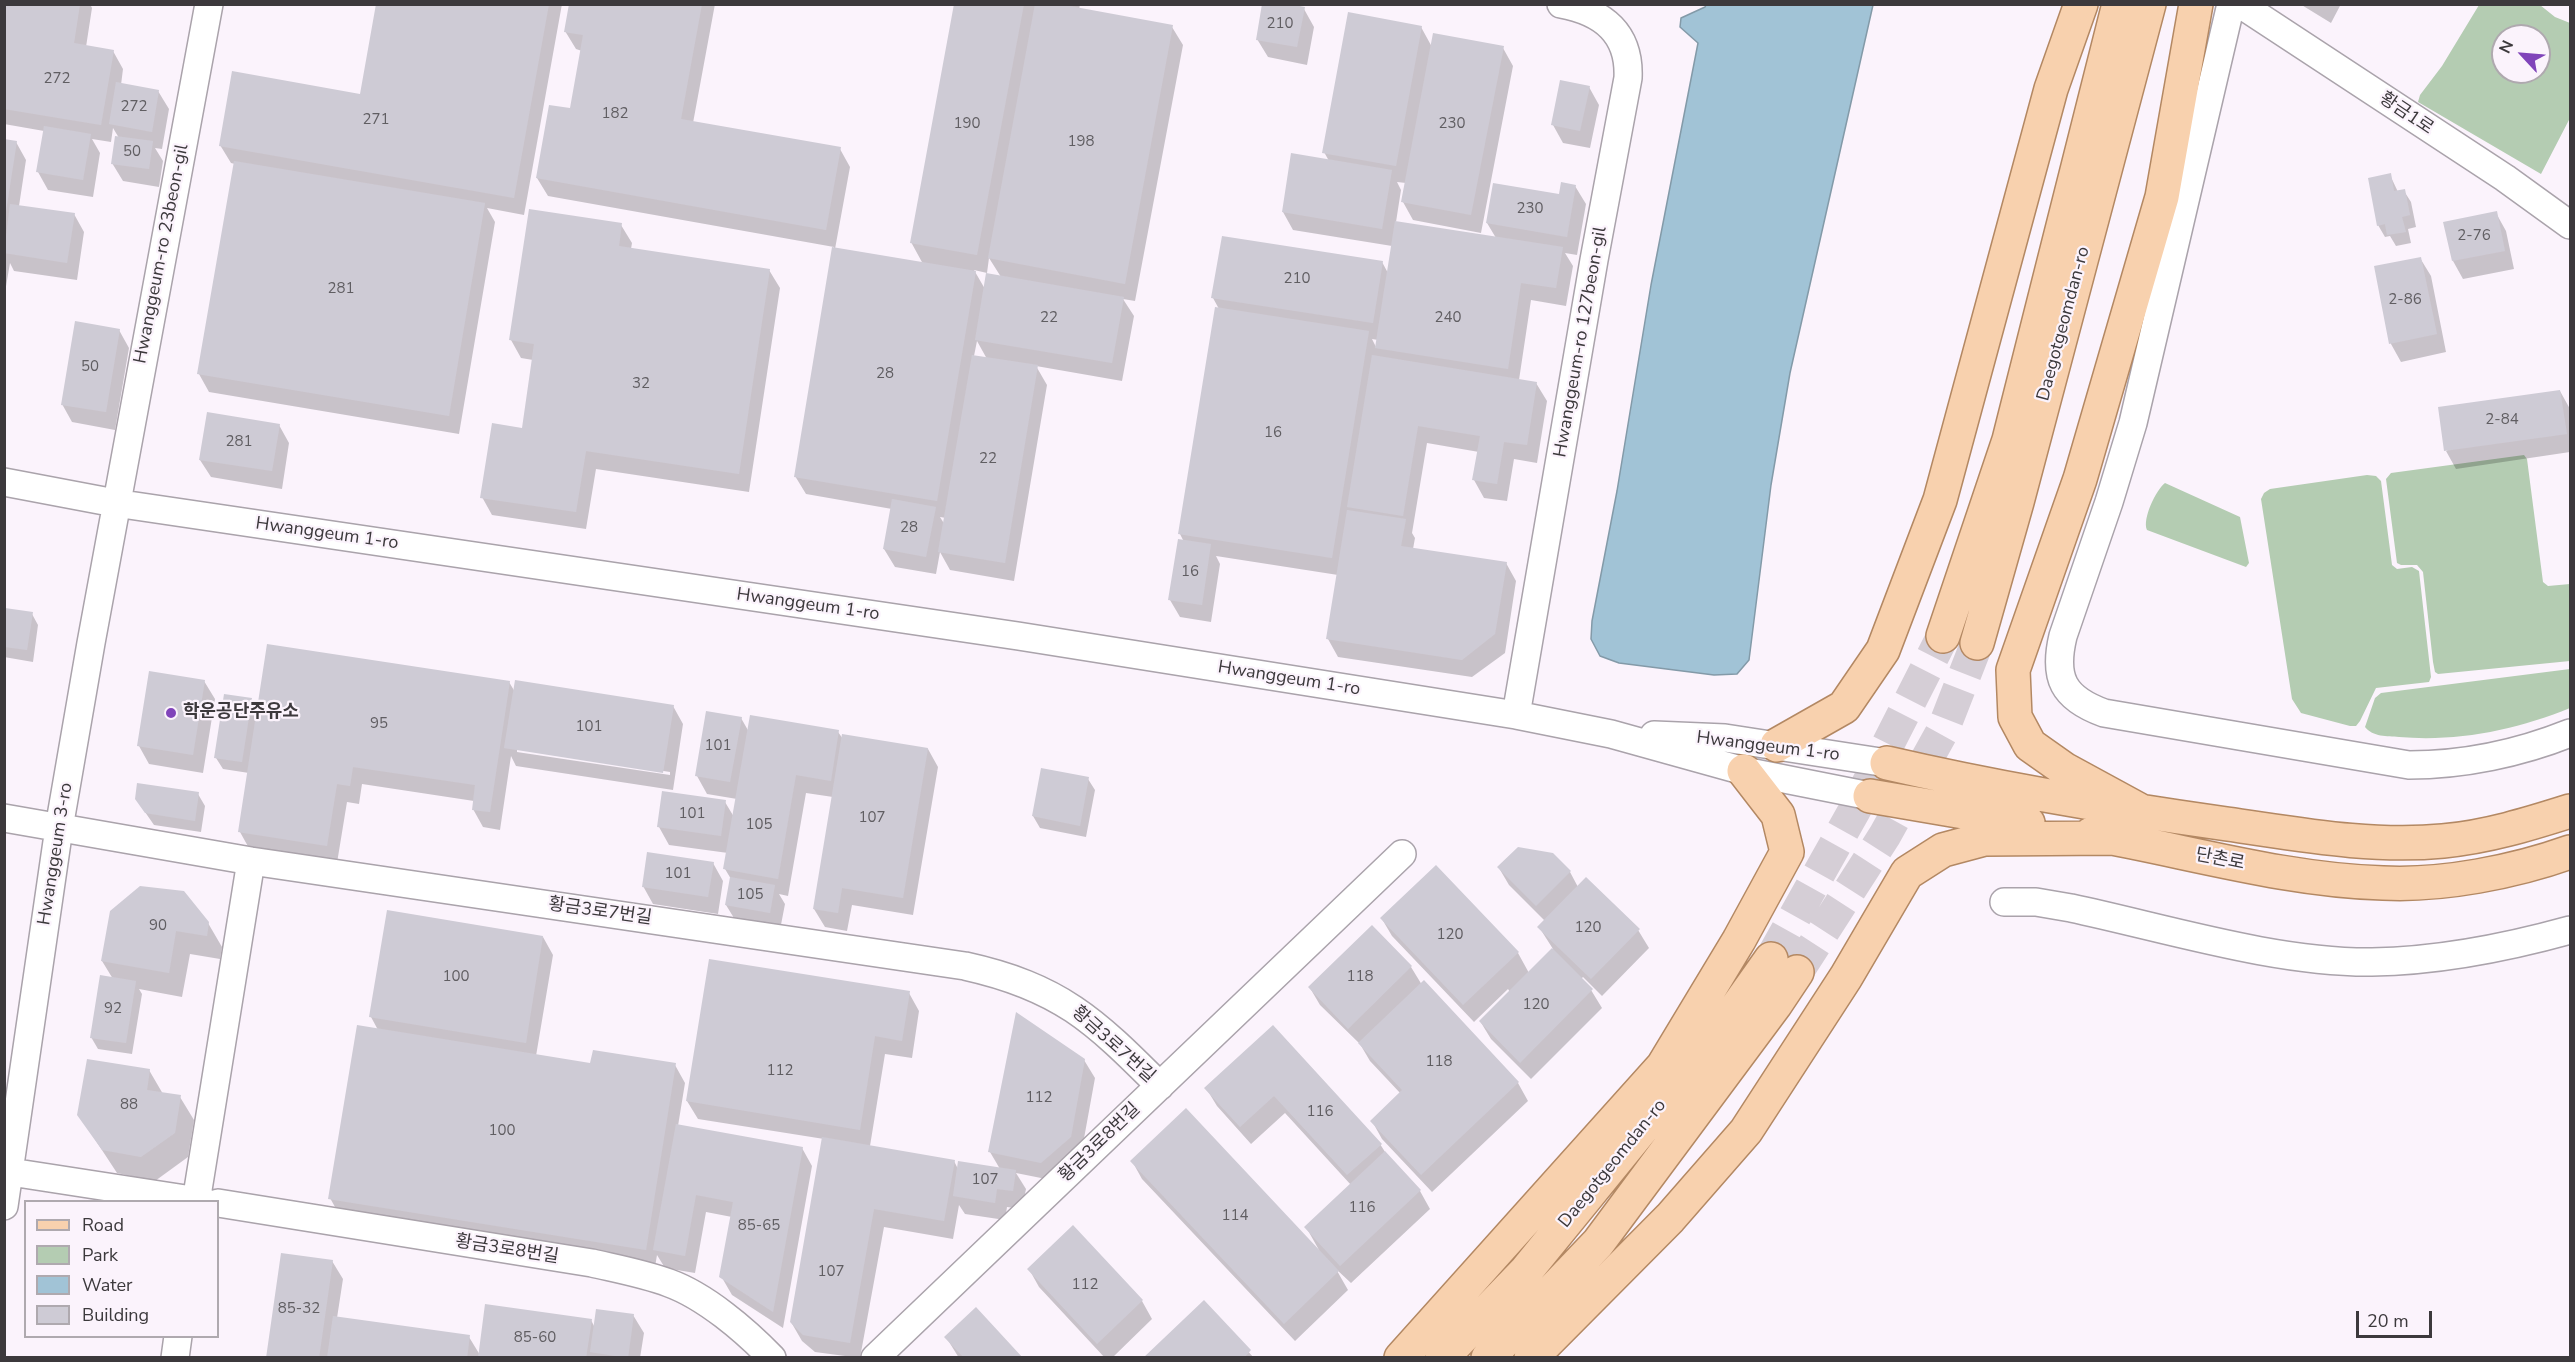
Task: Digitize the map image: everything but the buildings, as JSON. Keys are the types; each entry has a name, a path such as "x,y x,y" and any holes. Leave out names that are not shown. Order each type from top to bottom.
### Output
{"main road":[{"path":"1777,745 1844,707 1883,650 1940,500 2050,89 2081,4"},
{"name":"Daegotgeomdan-ro","path":"1943,636 2009,440 2120,4"},
{"name":"Daegotgeomdan-ro","path":"1977,643 2149,4"},
{"path":"2143,812 2064,769 2031,745 2015,717 2013,670 2080,479 2162,197 2178,173 2196,4"},
{"name":"단촌로","path":"1887,763 2143,812 2351,841 2392,843 2443,841 2484,835 2571,811"},
{"path":"1401,1358 1663,1066 1739,940 1787,852 1778,815 1744,771"},
{"name":"단촌로","path":"1870,796 2112,838 2283,872 2346,881 2384,884 2426,882 2521,867 2571,852"},
{"path":"1531,1358 1670,1218 1746,1131 1846,977 1907,873 1943,850 1984,839 2112,838"},
{"name":"Daegotgeomdan-ro","path":"1442,1358 1526,1271 1710,1045 1784,966 1775,1005 1598,1243 1488,1358"}],"street":[{"name":"Hwanggeum-ro 23beon-gil","path":"115,503 209,4"},
{"name":"Hwanggeum-ro 127beon-gil","path":"1516,715 1628,78 1629,60 1623,43 1613,28 1597,16 1561,4"},
{"path":"2231,4 2178,173 2133,423 2058,656 2059,672 2064,686 2073,697 2087,706 2104,712 2409,765 2457,763 2480,759 2571,733"},
{"name":"황금1로","path":"2240,4 2513,184 2571,225"},
{"name":"Hwanggeum 1-ro","path":"4,482 115,503 1018,636 1516,715 1611,734 1744,771 1870,796"},
{"name":"Hwanggeum 3-ro","path":"4,1206 7,1171 59,828 115,503"},
{"name":"Hwanggeum 1-ro","path":"1611,734 1725,738 1887,763"},
{"name":"황금3로7번길","path":"4,818 251,861 965,966 996,973 1061,1000 1088,1018 1160,1086"},
{"name":"황금3로8번길","path":"876,1358 1402,854"},
{"path":"204,1200 251,861"},
{"path":"2004,902 2036,902 2071,908 2286,954 2370,962 2468,954 2571,930"},
{"name":"황금3로8번길","path":"7,1171 191,1200"},
{"name":"황금3로8번길","path":"219,1204 592,1263 642,1275 671,1284 697,1298 728,1319 772,1358"},
{"path":"175,1358 177,1338"}],"green space":[{"path":"2479,5 2540,5 2555,17 2570,23 2570,118 2541,174 2418,102 2420,95 2442,66"},
{"path":"2524,455 2527,459 2543,582 2548,586 2570,584 2570,661 2438,674 2435,672 2433,662 2423,572 2417,565 2397,563 2386,479 2391,473"},
{"path":"2367,475 2376,476 2381,481 2392,565 2397,569 2412,567 2419,571 2431,677 2429,682 2376,688 2360,721 2356,726 2350,726 2301,713 2292,699 2261,499 2270,489"},
{"path":"2165,483 2240,517 2249,563 2246,567 2147,530 2146,519 2151,505"},
{"path":"2570,669 2570,708 2529,723 2486,733 2443,738 2385,736 2372,733 2365,727 2375,698 2381,693"}],"water":[{"path":"1706,5 1873,5 1790,373 1771,485 1749,660 1737,674 1714,675 1619,663 1600,656 1591,639 1592,621 1617,491 1651,285 1698,43 1680,27 1681,18"}],"tunnel":[{"path":"1771,959 1854,811 1943,636"},
{"path":"1797,972 1885,835 1943,730 1977,643"}],"place":[{"name":"학운공단주유소","path":"171,713"}]}
